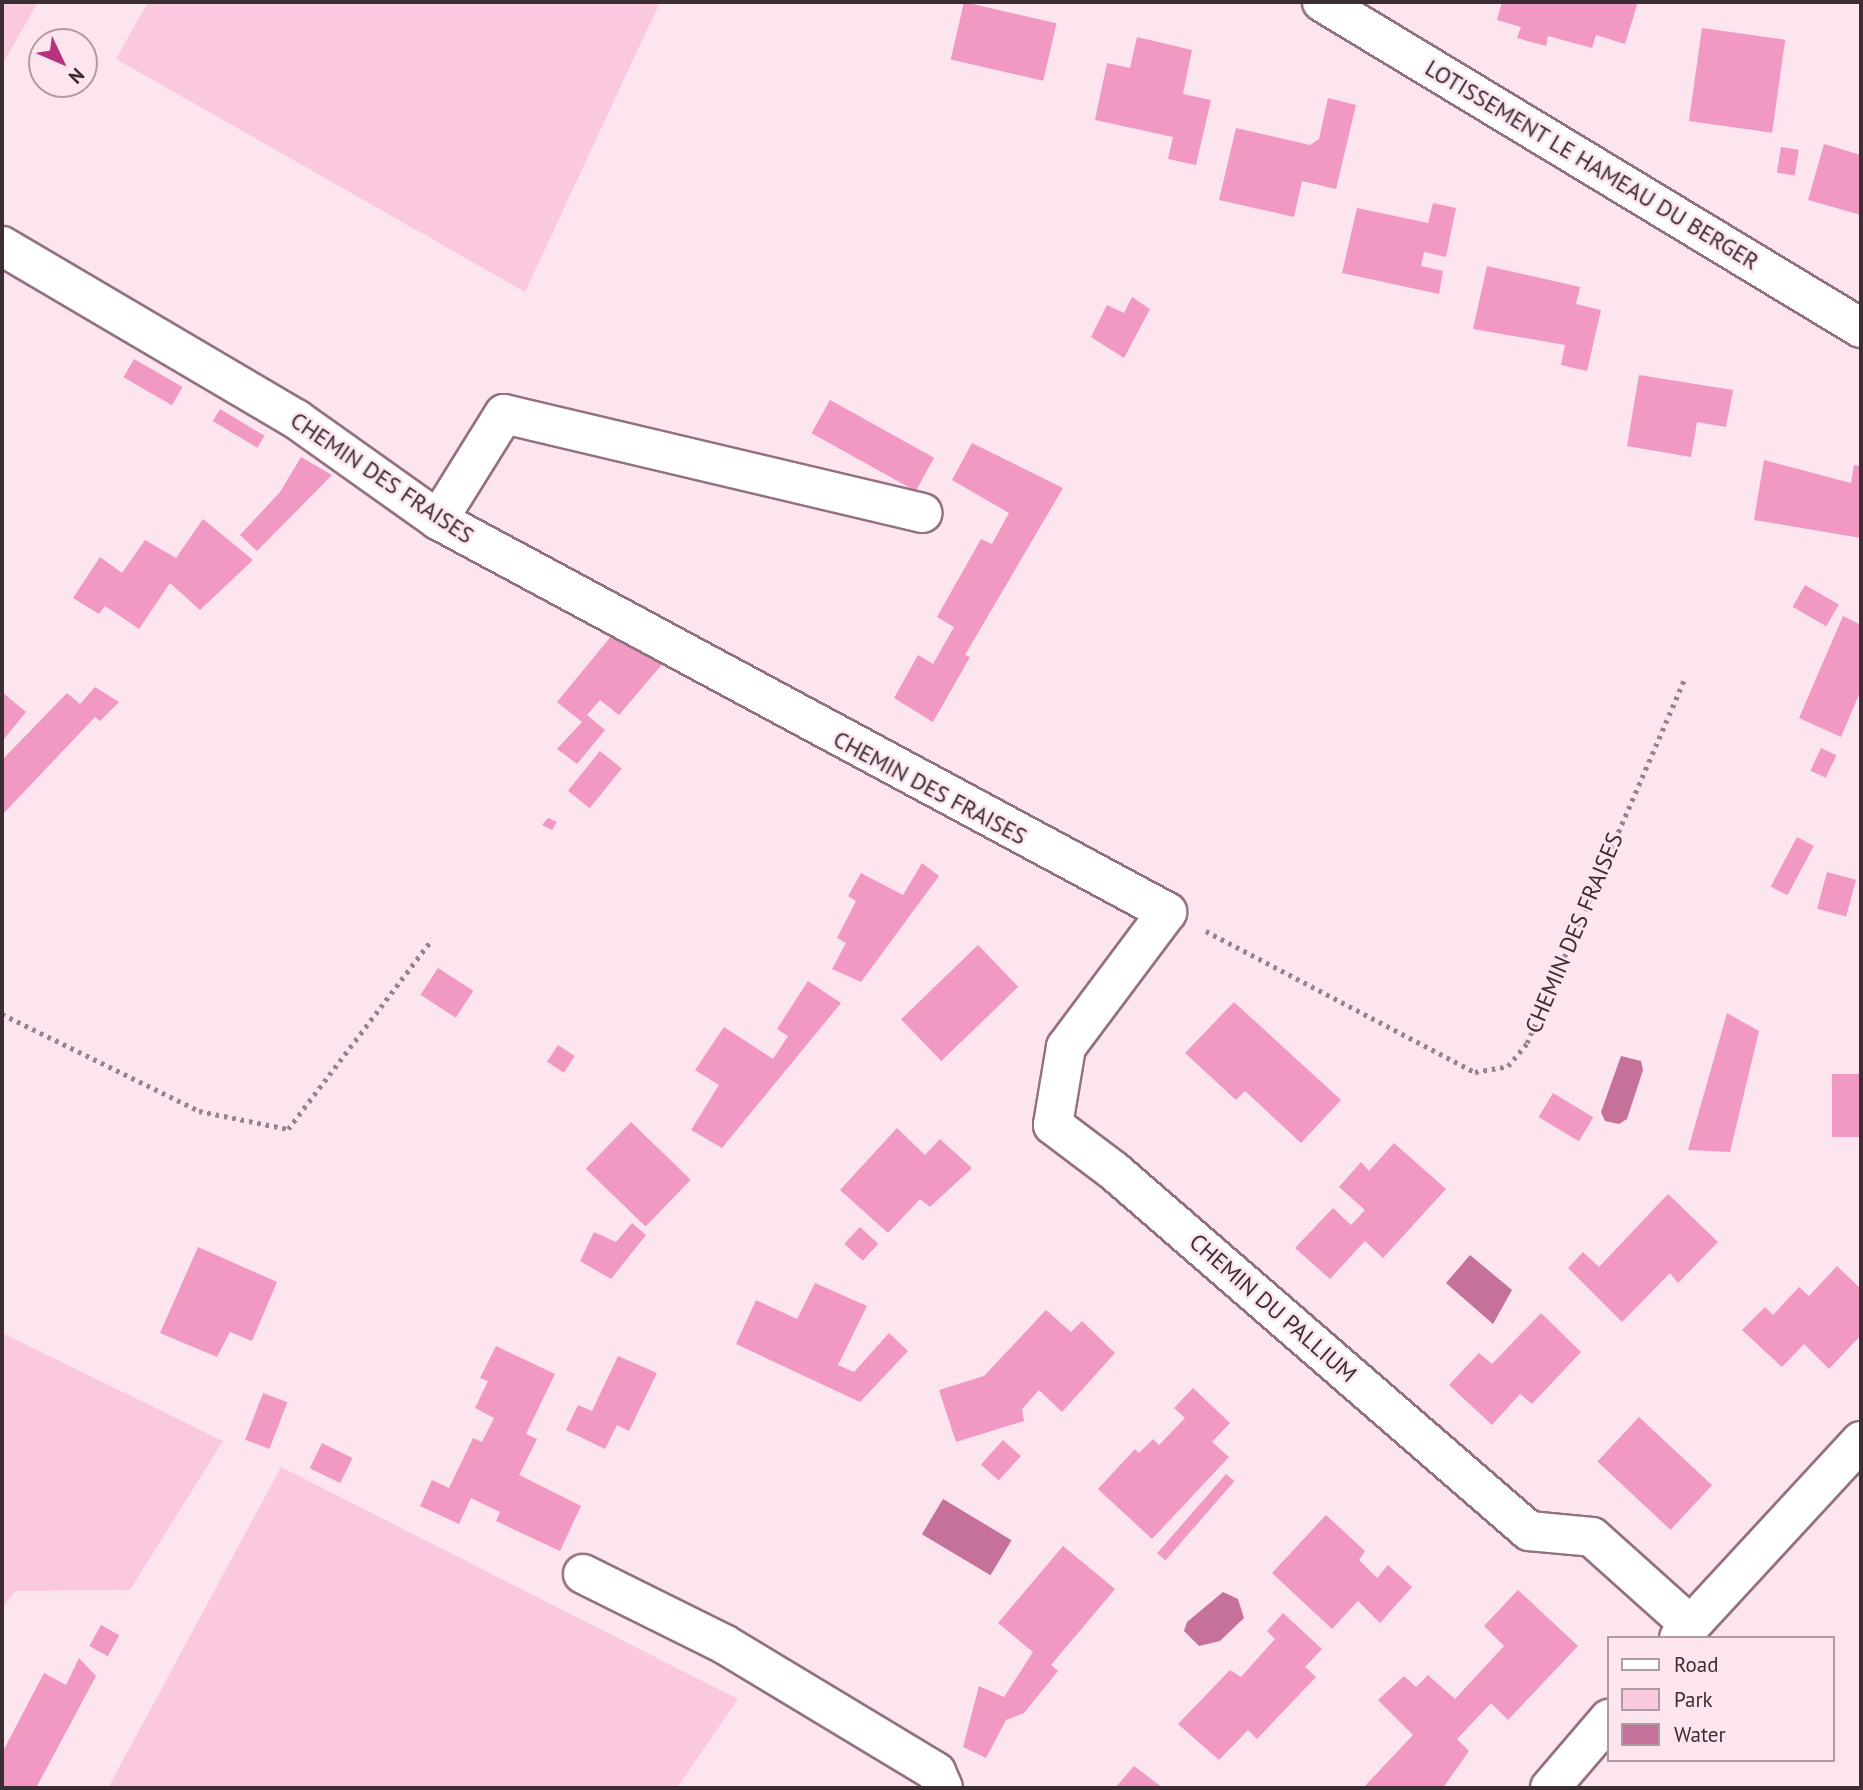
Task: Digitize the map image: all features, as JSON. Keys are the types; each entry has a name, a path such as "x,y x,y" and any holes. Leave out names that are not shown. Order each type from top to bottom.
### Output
{"street":[{"name":"LOTISSEMENT LE HAMEAU DU BERGER","path":"1322,2 1861,328"},
{"name":"CHEMIN DES FRAISES","path":"2,246 296,419 438,520 1167,912"},
{"path":"438,520 503,414 922,513"},
{"name":"CHEMIN DU PALLIUM","path":"1167,912 1066,1047 1053,1125 1125,1180 1530,1531 1592,1537 1684,1632"},
{"path":"1684,1632 1861,1441"},
{"path":"583,1574 724,1644 936,1772 943,1788"},
{"path":"1550,1788 1608,1720"}],"path":[{"name":"CHEMIN DES FRAISES","path":"1167,912 1475,1072 1508,1066 1527,1043 1685,678"},
{"path":"2,1014 200,1111 288,1129 432,939"}],"green space":[{"path":"2,2 38,2 2,65"},
{"path":"148,2 660,2 525,292 116,59"},
{"path":"2,1333 223,1441 130,1590 15,1591 2,1608"},
{"path":"281,1467 738,1699 677,1788 108,1788"}],"water":[{"path":"1621,1056 1641,1061 1643,1070 1627,1119 1619,1124 1605,1121 1601,1112"},
{"path":"1470,1255 1512,1290 1493,1324 1446,1283"},
{"path":"943,1499 1012,1540 990,1575 922,1534"},
{"path":"1223,1592 1238,1599 1244,1618 1220,1641 1199,1646 1184,1631 1187,1622"}],"building":[{"path":"964,2 1057,23 1043,81 951,59"},
{"path":"1502,2 1638,2 1625,44 1596,35 1592,48 1548,36 1546,46 1517,38 1521,27 1497,20"},
{"path":"1702,28 1785,40 1772,133 1689,121"},
{"path":"1137,37 1192,50 1183,94 1211,100 1196,165 1168,159 1173,137 1095,120 1107,63 1130,68"},
{"path":"1328,98 1356,105 1336,189 1302,181 1294,217 1219,200 1236,128 1310,145 1319,139"},
{"path":"1824,144 1861,155 1861,215 1808,200"},
{"path":"1781,147 1799,150 1795,175 1777,173"},
{"path":"1433,203 1456,208 1446,257 1424,252 1421,266 1443,271 1439,294 1342,273 1357,208 1428,223"},
{"path":"1487,266 1580,287 1576,304 1601,310 1587,371 1561,365 1565,345 1473,329"},
{"path":"1132,297 1150,309 1124,358 1091,337 1107,305 1124,313"},
{"path":"134,359 182,387 172,405 124,377"},
{"path":"1639,375 1733,390 1726,427 1697,422 1691,457 1627,446"},
{"path":"830,400 934,458 916,491 812,433"},
{"path":"220,409 265,436 257,448 213,421"},
{"path":"972,443 1063,488 965,655 970,657 933,722 894,698 918,655 933,664 954,627 937,617 981,539 992,544 1009,513 952,480"},
{"path":"301,457 332,475 257,551 240,535 280,492"},
{"path":"1764,460 1851,483 1854,465 1861,466 1861,538 1754,520"},
{"path":"203,519 253,560 200,610 170,583 139,629 105,606 99,614 73,598 100,557 122,573 145,540 176,558"},
{"path":"1805,585 1839,604 1826,626 1792,607"},
{"path":"1843,616 1861,625 1861,690 1841,737 1799,718"},
{"path":"617,629 664,662 619,715 600,700 587,715 605,730 577,764 557,749 582,722 557,702"},
{"path":"95,687 119,702 100,721 95,717 2,815 2,760 67,693 80,704"},
{"path":"2,692 26,712 4,739 2,737"},
{"path":"1821,748 1836,755 1826,778 1810,771"},
{"path":"600,751 622,769 590,808 568,791"},
{"path":"548,818 557,822 552,830 542,825"},
{"path":"1797,837 1814,846 1787,895 1771,886"},
{"path":"922,863 939,876 861,982 832,969 846,943 837,938 856,901 848,896 861,873 903,895"},
{"path":"1827,872 1856,880 1846,916 1817,909"},
{"path":"978,945 1018,987 941,1061 901,1019"},
{"path":"438,968 473,991 456,1018 421,995"},
{"path":"808,981 841,1003 722,1148 691,1130 719,1085 695,1070 724,1027 773,1059 788,1036 777,1029"},
{"path":"1234,1002 1341,1100 1301,1143 1245,1091 1236,1100 1185,1053"},
{"path":"1727,1013 1759,1031 1730,1152 1688,1150"},
{"path":"558,1045 575,1056 564,1073 547,1062"},
{"path":"1832,1074 1861,1074 1861,1137 1832,1137"},
{"path":"1553,1093 1593,1117 1579,1141 1539,1117"},
{"path":"631,1122 691,1180 646,1226 586,1169"},
{"path":"897,1128 925,1155 940,1139 972,1168 930,1207 920,1199 888,1233 840,1190"},
{"path":"1394,1143 1446,1189 1383,1258 1365,1241 1330,1279 1295,1248 1333,1208 1351,1225 1365,1210 1339,1187 1361,1162 1369,1171"},
{"path":"1668,1194 1718,1242 1678,1283 1670,1273 1622,1322 1568,1268 1583,1252 1599,1267"},
{"path":"632,1223 646,1235 611,1279 580,1261 594,1232 616,1242"},
{"path":"860,1227 878,1244 863,1261 844,1244"},
{"path":"198,1247 277,1282 252,1341 230,1332 217,1357 160,1333"},
{"path":"1837,1266 1861,1289 1861,1335 1829,1369 1804,1344 1782,1367 1742,1330 1765,1307 1773,1315 1799,1287 1809,1296"},
{"path":"815,1283 867,1306 838,1365 854,1372 889,1333 908,1351 860,1402 736,1344 756,1300 797,1319"},
{"path":"1046,1310 1071,1332 1082,1321 1115,1353 1062,1412 1039,1390 1022,1409 1024,1421 956,1442 939,1390 984,1376"},
{"path":"1541,1313 1581,1352 1532,1404 1520,1394 1492,1425 1449,1385 1479,1353 1492,1364"},
{"path":"496,1346 555,1374 526,1434 537,1439 519,1475 581,1506 560,1551 496,1521 500,1512 471,1498 459,1524 420,1506 432,1480 449,1488 473,1438 482,1442 494,1418 475,1408 488,1381 480,1378"},
{"path":"618,1356 657,1373 629,1431 617,1425 605,1449 566,1430 578,1405 592,1411"},
{"path":"1193,1388 1230,1423 1212,1442 1229,1457 1152,1539 1098,1489 1135,1449 1139,1453 1153,1439 1159,1445 1185,1418 1174,1408"},
{"path":"263,1393 287,1402 269,1449 245,1440"},
{"path":"1639,1417 1712,1485 1671,1530 1597,1462"},
{"path":"1003,1440 1021,1456 999,1481 981,1465"},
{"path":"322,1443 353,1458 340,1483 310,1468"},
{"path":"1226,1474 1234,1481 1165,1560 1157,1553"},
{"path":"1326,1515 1365,1551 1359,1560 1377,1578 1388,1565 1412,1587 1380,1623 1358,1601 1332,1629 1272,1573"},
{"path":"1063,1546 1115,1589 1051,1665 1058,1671 1024,1713 1006,1720 986,1758 963,1747 979,1686 1004,1697 1033,1652 998,1623"},
{"path":"1518,1590 1578,1646 1508,1720 1491,1703 1457,1739 1469,1751 1443,1788 1363,1788 1413,1735 1378,1700 1404,1676 1416,1687 1428,1675 1455,1699 1504,1646 1484,1626"},
{"path":"1283,1613 1322,1649 1305,1667 1316,1677 1257,1739 1248,1730 1219,1760 1178,1724 1230,1670 1241,1677 1275,1639 1267,1631"},
{"path":"101,1625 119,1635 108,1656 89,1646"},
{"path":"79,1658 96,1676 36,1788 2,1788 2,1753 44,1673 66,1685"},
{"path":"1134,1766 1163,1788 1115,1788"}]}
